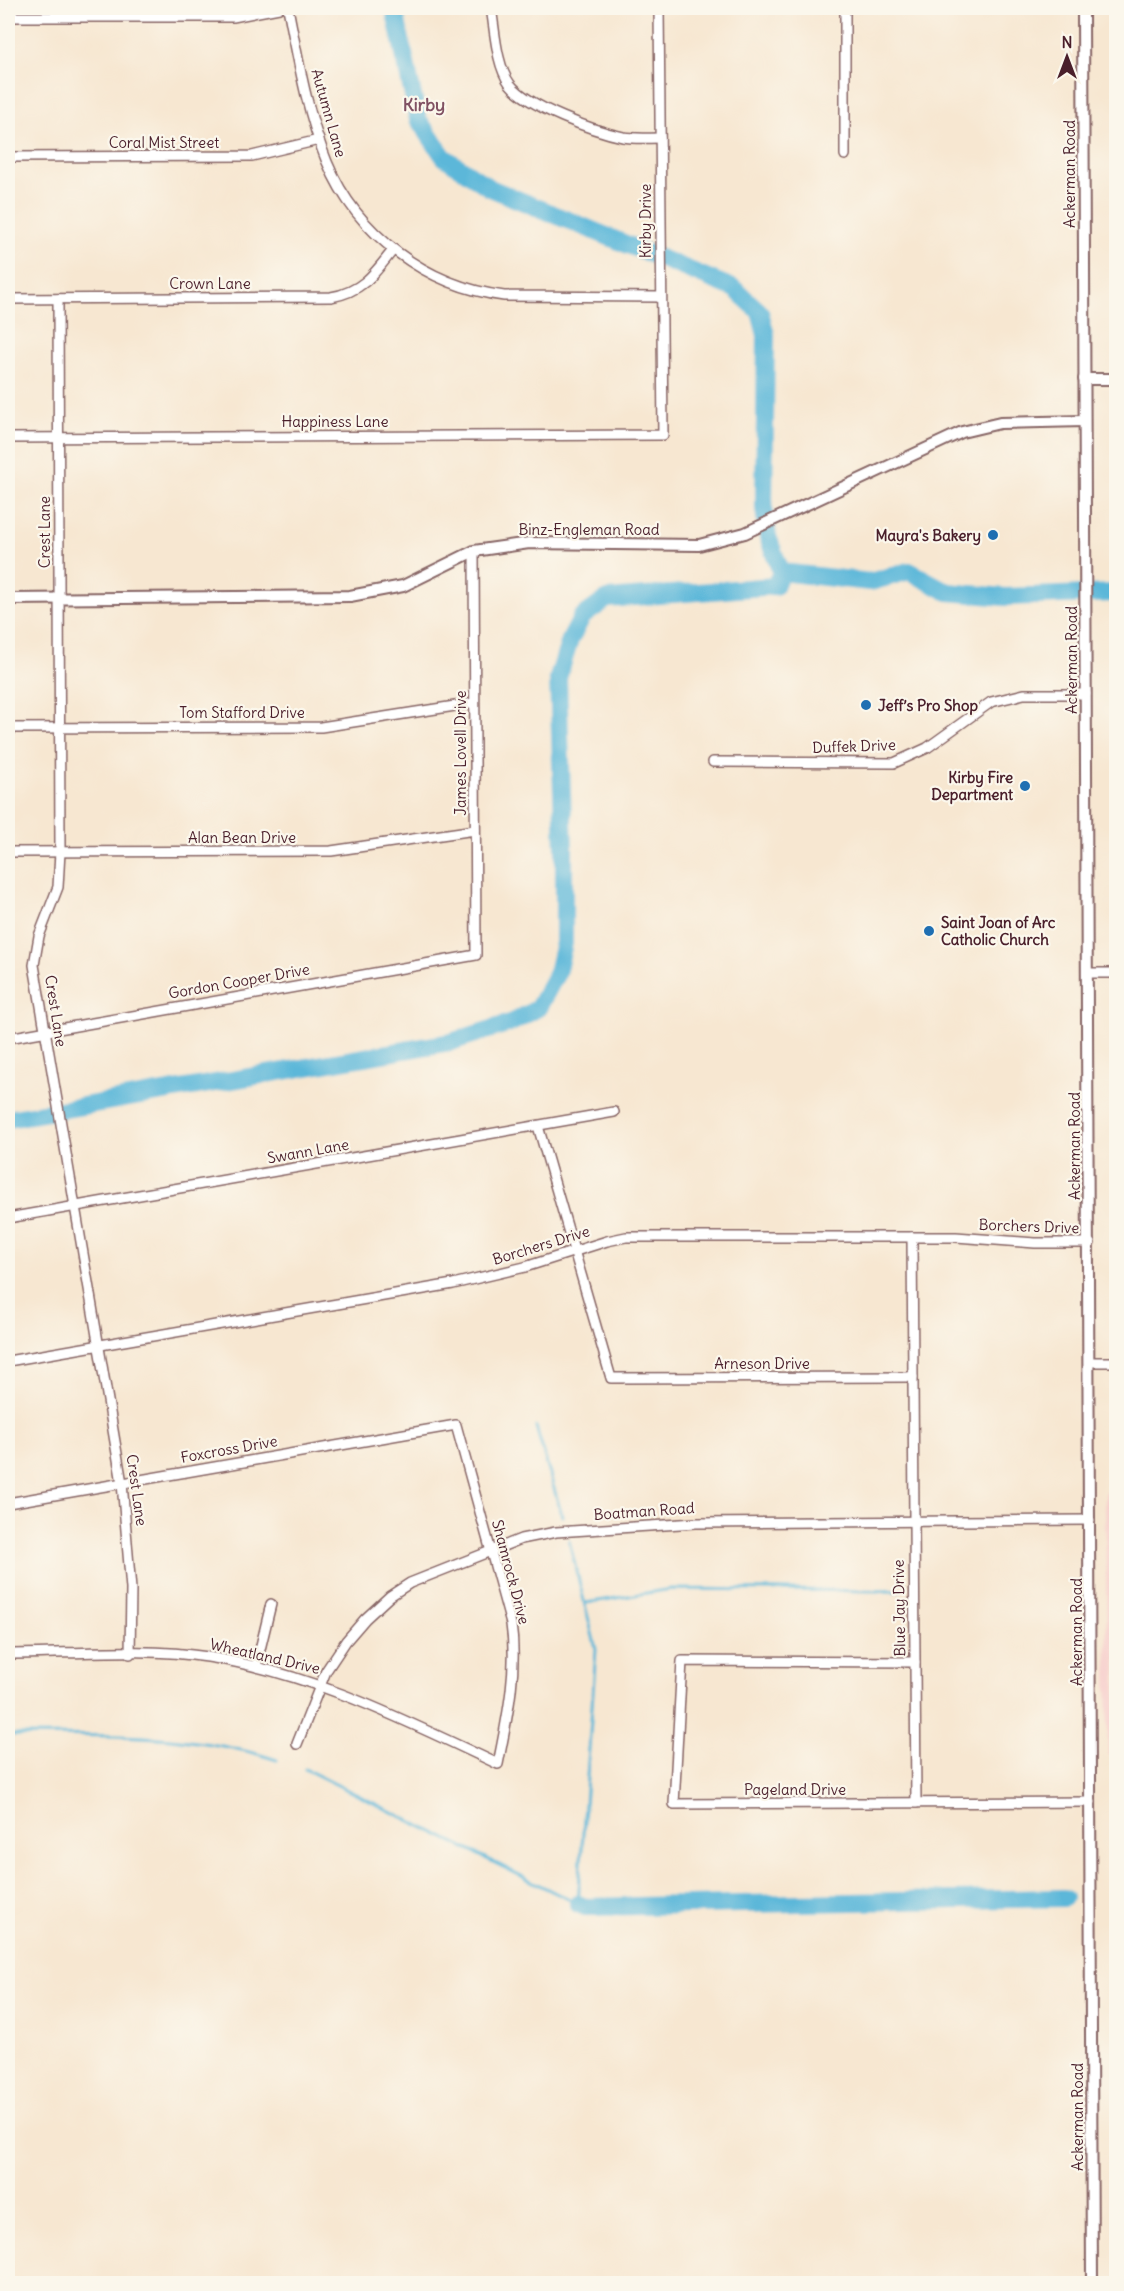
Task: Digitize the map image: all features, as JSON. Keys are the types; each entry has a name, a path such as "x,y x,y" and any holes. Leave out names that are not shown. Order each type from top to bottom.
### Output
{"street":[{"path":"8,17 232,17 279,8"},
{"name":"Autumn Lane","path":"288,8 308,104 328,165 353,208 393,250 445,281 484,294 504,296 661,292"},
{"path":"491,8 503,69 510,83 525,98 612,134 639,139 660,138"},
{"name":"Kirby Drive","path":"659,8 663,435"},
{"path":"845,8 845,155"},
{"name":"Ackerman Road","path":"1083,8 1090,1243 1092,2283"},
{"name":"Coral Mist Street","path":"8,158 252,156 318,140"},
{"name":"Crown Lane","path":"8,299 331,297 347,294 361,287 393,250"},
{"name":"Crest Lane","path":"58,299 60,852 58,888 34,955 35,979 96,1345 122,1483 131,1589 130,1654"},
{"path":"1084,379 1116,379"},
{"name":"Binz-Engleman Road","path":"8,599 368,595 403,586 474,551 529,543 699,544 745,533 962,432 999,423 1084,422"},
{"name":"Happiness Lane","path":"8,438 663,435"},
{"name":"James Lovell Drive","path":"474,551 476,954"},
{"name":"Duffek Drive","path":"713,762 894,763 927,748 991,702 1024,694 1086,694"},
{"name":"Tom Stafford Drive","path":"8,728 338,726 474,703"},
{"name":"Alan Bean Drive","path":"8,852 331,851 475,830"},
{"name":"Gordon Cooper Drive","path":"8,1038 476,954"},
{"path":"1087,973 1116,973"},
{"name":"Swann Lane","path":"8,1218 614,1112"},
{"path":"538,1126 575,1252"},
{"name":"Borchers Drive","path":"8,1361 453,1284 575,1252 607,1241 635,1237 912,1237 1090,1243"},
{"name":"Blue Jay Drive","path":"912,1237 916,1803"},
{"name":"Arneson Drive","path":"575,1252 611,1378 913,1377"},
{"path":"1089,1362 1116,1362"},
{"name":"Foxcross Drive","path":"8,1503 456,1425"},
{"name":"Shamrock Drive","path":"456,1425 513,1638 509,1703 498,1764"},
{"name":"Boatman Road","path":"297,1744 326,1671 345,1641 390,1596 432,1572 538,1535 645,1525 913,1520 1090,1520"},
{"path":"256,1666 271,1604"},
{"name":"Wheatland Drive","path":"8,1654 130,1654 207,1657 256,1666 321,1684 498,1764"},
{"name":"Pageland Drive","path":"915,1662 682,1661 674,1804 916,1803"},
{"path":"916,1803 1091,1802"}],"shaded area":[{"path":"1116,1491 1116,1755 1108,1755 1105,1492"}],"waterway":[{"path":"394,8 418,119 444,157 490,188 735,289 760,312 766,335 764,508 768,537 781,572 870,582 909,571 948,592 1005,597 1116,593"},
{"path":"8,1119 451,1042 513,1022 538,1008 557,973 564,943 564,850 558,678 570,640 582,617 607,599 775,586 781,572"},
{"path":"536,1427 562,1516"},
{"path":"305,1769 578,1904 596,1649 569,1541"},
{"path":"586,1603 671,1589 899,1591"},
{"path":"8,1735 144,1737 177,1740 211,1744 277,1760"},
{"path":"578,1904 585,1907 1064,1898"}],"place":[{"name":"Mayra's Bakery","path":"993,535"},
{"name":"Jeff’s Pro Shop","path":"866,705"},
{"name":"Kirby Fire Department","path":"1025,786"},
{"name":"Saint Joan of Arc Catholic Church","path":"929,931"}],"district":[{"name":"Kirby","path":"424,104"}]}
